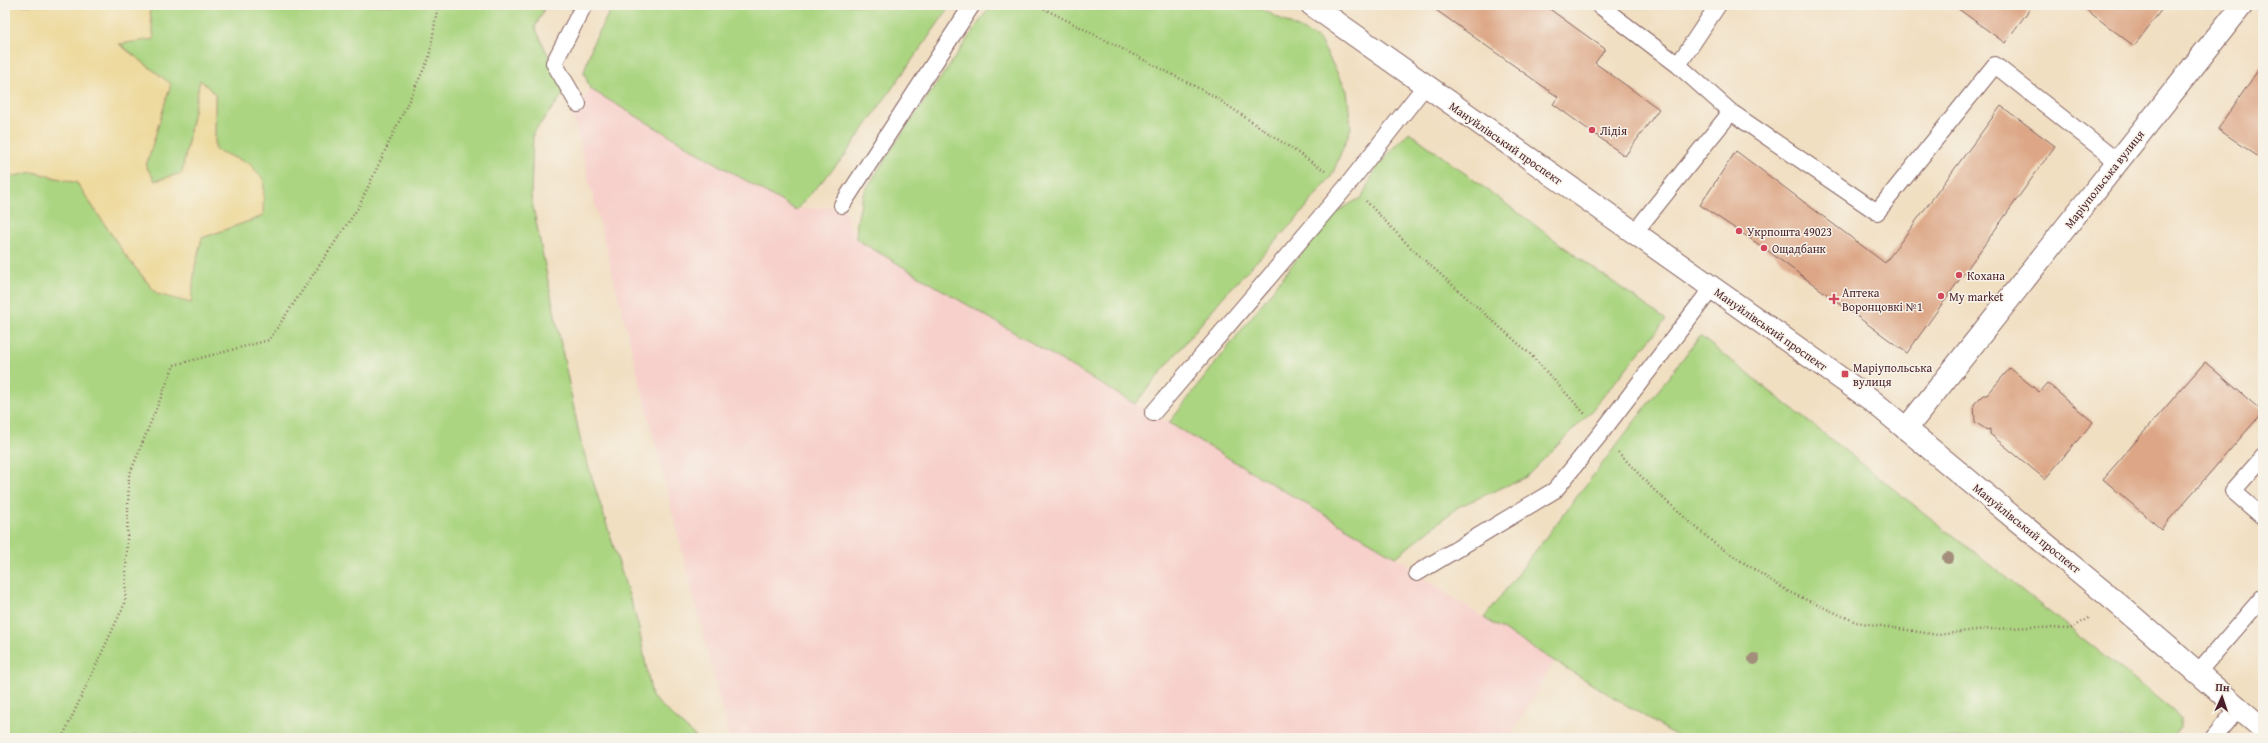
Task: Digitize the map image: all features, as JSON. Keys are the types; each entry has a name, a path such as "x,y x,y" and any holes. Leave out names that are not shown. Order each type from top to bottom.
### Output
{"main road":[{"name":"Мануйлівський проспект","path":"1312,5 1858,390 2117,602 2263,729"},
{"name":"Маріупольська вулиця","path":"1906,429 2242,5"}],"lane":[{"path":"578,104 554,63 584,5"},
{"path":"842,205 972,5"},
{"path":"1599,5 1678,65 1731,112 1877,212 1994,65 2118,162"},
{"path":"1678,65 1718,5"},
{"path":"1152,413 1346,187 1425,86"},
{"path":"1634,233 1731,112"},
{"path":"1417,573 1555,490 1601,433 1712,288"},
{"path":"2263,457 2233,492 2263,518"},
{"path":"2198,672 2263,597"},
{"path":"2212,738 2238,708"}],"path":[{"path":"62,738 124,603 129,476 174,365 269,340 358,208 428,58 438,5"},
{"path":"1037,5 1212,95 1362,197 1412,249 1530,354 1655,491 1715,544 1789,592 1856,622 1938,635 1975,630 2022,628 2070,629 2117,602"}],"shaded area":[{"path":"590,89 796,210 842,205 856,239 1396,557 1484,618 1554,662 1510,738 729,738 572,112"}],"green space":[{"path":"149,5 546,5 535,27 565,92 533,133 531,197 581,443 638,624 652,697 697,738 150,738 134,735 132,738 5,738 5,178 33,172 77,183 126,256 157,294 195,266 202,238 263,216 250,164 215,150 215,94 200,80 182,173 155,181 146,166 170,84 119,43 154,39"},
{"path":"613,5 951,5 843,158 796,210 590,89 584,72 593,43"},
{"path":"991,5 1254,5 1319,39 1347,91 1351,128 1332,175 1300,215 1222,298 1135,404 856,239 857,222 863,194 891,150"},
{"path":"1409,132 1666,320 1587,416 1526,477 1458,507 1396,557 1169,423 1331,215 1362,197 1377,166"},
{"path":"1700,336 2172,709 2180,718 2180,728 2172,738 1680,738 1484,618"}],"sand":[{"path":"5,5 149,5 154,39 119,44 171,84 146,166 155,181 182,173 200,80 215,94 215,150 250,164 264,180 263,216 202,238 195,266 191,303 157,294 126,256 77,183 33,172 5,178"}],"building":[{"path":"1429,5 1544,5 1605,49 1595,63 1659,109 1625,156 1553,104 1558,97"},
{"path":"1953,5 2031,5 2032,6 2005,43"},
{"path":"2080,5 2165,5 2134,46"},
{"path":"2263,63 2263,160 2218,129"},
{"path":"2001,106 2055,146 1907,353 1764,248 1700,205 1736,151 1885,263"},
{"path":"2205,362 2263,412 2161,529 2103,479"},
{"path":"2010,368 2039,392 2047,383 2093,422 2045,479 1990,434 1990,429 1987,430 1975,422 1974,404 1983,395 1987,395"}],"place":[{"name":"Лідія","path":"1592,130"},
{"name":"Укрпошта 49023","path":"1739,231"},
{"name":"Ощадбанк","path":"1764,248"},
{"name":"Кохана","path":"1959,275"},
{"name":"My market","path":"1941,296"},
{"name":"Аптека Воронцовкі №1","path":"1834,299"},
{"name":"Маріупольська вулиця","path":"1845,374"}]}
